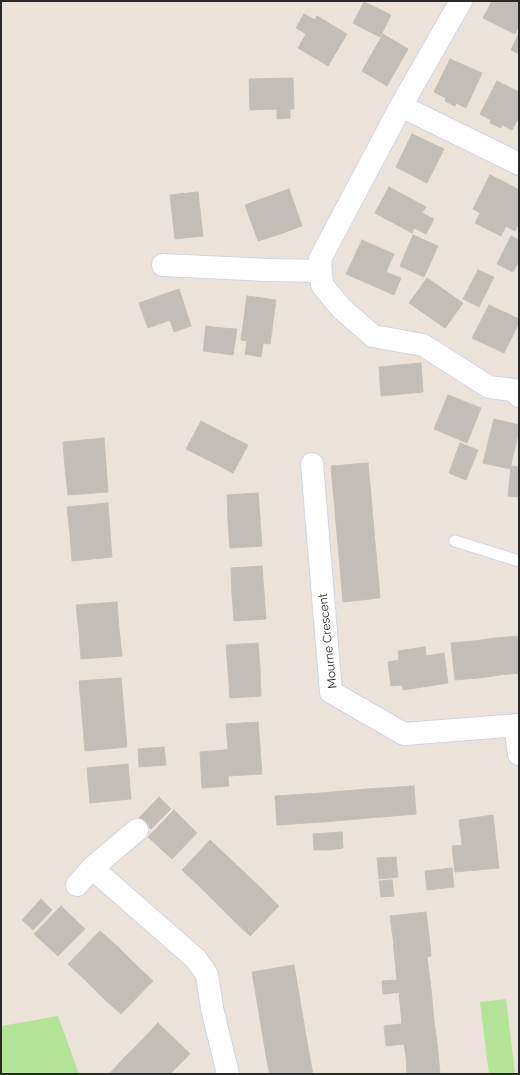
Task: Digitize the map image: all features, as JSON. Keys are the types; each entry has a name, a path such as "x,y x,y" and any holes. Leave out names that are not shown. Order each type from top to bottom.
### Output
{"street":[{"path":"461,1 400,106 320,259 322,285 341,308 374,336 423,345 489,387 517,388"},
{"path":"400,106 519,164"},
{"path":"163,265 321,271"},
{"name":"Mourne Crescent","path":"312,464 331,692 404,734 517,726"},
{"path":"517,726 519,754"},
{"path":"77,885 92,868 137,830"},
{"path":"92,868 196,959 207,975 212,1008 228,1074"}],"lane":[{"path":"455,541 519,561"}],"green space":[{"path":"506,999 515,1074 489,1074 480,1002"},
{"path":"58,1016 79,1074 1,1074 1,1026"}],"building":[{"path":"492,1 519,1 519,26 515,34 483,18"},
{"path":"364,2 377,8 366,30 353,23"},
{"path":"377,8 391,15 380,37 366,30"},
{"path":"304,14 315,20 317,16 347,34 328,66 298,48 306,34 296,28"},
{"path":"519,33 519,54 511,50"},
{"path":"383,34 408,49 387,86 362,71"},
{"path":"450,59 482,73 466,108 456,103 455,106 445,101 446,98 434,92"},
{"path":"293,78 294,109 290,109 290,118 277,119 277,109 250,110 249,79"},
{"path":"497,81 519,92 519,117 512,130 502,125 501,128 490,123 491,120 480,114"},
{"path":"412,134 444,149 427,183 396,167"},
{"path":"490,175 512,186 489,230 475,223 480,213 473,209"},
{"path":"512,186 519,190 519,223 515,231 506,226 501,236 489,230"},
{"path":"389,187 426,207 422,213 434,219 426,234 414,228 412,233 375,213"},
{"path":"289,189 302,226 280,234 267,197"},
{"path":"198,192 203,236 175,239 170,195"},
{"path":"267,197 280,234 258,241 245,205"},
{"path":"413,235 438,246 424,277 400,266"},
{"path":"511,236 519,240 519,261 513,272 497,264"},
{"path":"362,240 394,254 386,272 401,278 394,295 346,274"},
{"path":"478,270 494,277 479,307 463,299"},
{"path":"427,278 463,303 445,328 409,303"},
{"path":"179,289 191,326 174,332 170,320 148,328 139,303"},
{"path":"247,296 276,300 270,344 263,343 261,357 245,354 247,341 241,340"},
{"path":"489,305 519,319 519,323 504,353 472,338"},
{"path":"206,326 221,328 218,353 203,351"},
{"path":"221,328 237,329 233,355 218,353"},
{"path":"421,363 423,392 381,396 379,367"},
{"path":"448,395 481,408 467,443 434,429"},
{"path":"494,419 519,425 510,469 483,463"},
{"path":"201,421 224,433 210,461 186,449"},
{"path":"224,433 248,445 233,473 210,461"},
{"path":"104,438 106,465 65,468 63,442"},
{"path":"460,443 478,450 466,480 449,473"},
{"path":"368,463 370,485 333,489 331,466"},
{"path":"106,465 108,492 68,495 65,468"},
{"path":"511,466 519,467 519,497 508,496"},
{"path":"370,485 372,508 335,511 333,489"},
{"path":"258,493 260,519 228,521 227,495"},
{"path":"108,503 110,531 70,534 67,507"},
{"path":"372,508 374,531 337,534 335,511"},
{"path":"260,519 262,546 230,548 228,521"},
{"path":"110,531 112,557 72,561 70,534"},
{"path":"374,531 376,553 339,556 337,534"},
{"path":"376,553 378,575 341,579 339,556"},
{"path":"262,566 264,593 232,595 231,568"},
{"path":"378,575 380,598 343,602 341,579"},
{"path":"264,593 266,619 234,621 232,595"},
{"path":"117,602 119,629 79,632 76,605"},
{"path":"119,629 122,656 81,659 79,632"},
{"path":"519,636 519,673 500,675 496,638"},
{"path":"496,638 500,675 478,678 474,641"},
{"path":"474,641 478,678 455,680 451,643"},
{"path":"258,643 260,669 228,671 226,645"},
{"path":"425,647 426,656 444,653 448,683 403,690 402,685 391,686 388,662 399,660 398,651"},
{"path":"260,669 261,696 230,698 228,671"},
{"path":"121,678 123,700 81,704 79,681"},
{"path":"123,700 125,724 83,727 81,704"},
{"path":"258,722 260,747 228,750 226,724"},
{"path":"125,724 127,747 85,751 83,727"},
{"path":"164,747 166,765 139,767 138,749"},
{"path":"260,747 262,774 228,776 229,786 202,788 200,752"},
{"path":"128,764 131,799 90,803 87,768"},
{"path":"414,786 416,814 369,818 367,789"},
{"path":"367,789 369,818 323,822 321,793"},
{"path":"321,793 323,822 277,825 275,796"},
{"path":"159,797 171,809 151,829 139,818"},
{"path":"174,810 197,833 172,859 148,837"},
{"path":"493,815 496,842 462,845 459,820"},
{"path":"342,832 343,848 328,850 327,833"},
{"path":"327,833 328,850 314,850 313,834"},
{"path":"210,840 228,857 199,886 182,870"},
{"path":"496,842 499,868 455,872 452,846"},
{"path":"228,857 245,873 216,903 199,886"},
{"path":"396,857 398,877 379,879 377,858"},
{"path":"452,868 454,887 427,890 425,871"},
{"path":"245,873 262,889 233,920 216,903"},
{"path":"392,880 394,896 381,897 379,881"},
{"path":"262,889 279,906 250,936 233,920"},
{"path":"41,899 52,910 33,930 22,920"},
{"path":"61,906 85,929 58,956 34,934"},
{"path":"426,912 429,935 393,938 390,916"},
{"path":"100,931 118,947 86,981 68,964"},
{"path":"429,935 431,956 395,961 393,938"},
{"path":"118,947 135,964 103,998 86,981"},
{"path":"427,957 431,989 383,994 382,981 397,980 395,961"},
{"path":"135,964 153,981 121,1014 103,998"},
{"path":"294,965 298,988 256,995 252,972"},
{"path":"298,988 302,1012 260,1019 256,995"},
{"path":"431,989 434,1020 402,1024 399,992"},
{"path":"302,1012 306,1036 264,1043 260,1019"},
{"path":"434,1020 438,1052 406,1056 404,1044 386,1046 384,1026"},
{"path":"158,1023 190,1054 173,1071 141,1041"},
{"path":"306,1036 310,1059 268,1066 264,1043"},
{"path":"141,1041 173,1071 170,1074 141,1074 124,1058"},
{"path":"438,1052 440,1074 407,1074 406,1056"},
{"path":"124,1058 141,1074 109,1074"},
{"path":"310,1059 313,1074 270,1074 268,1066"}]}
